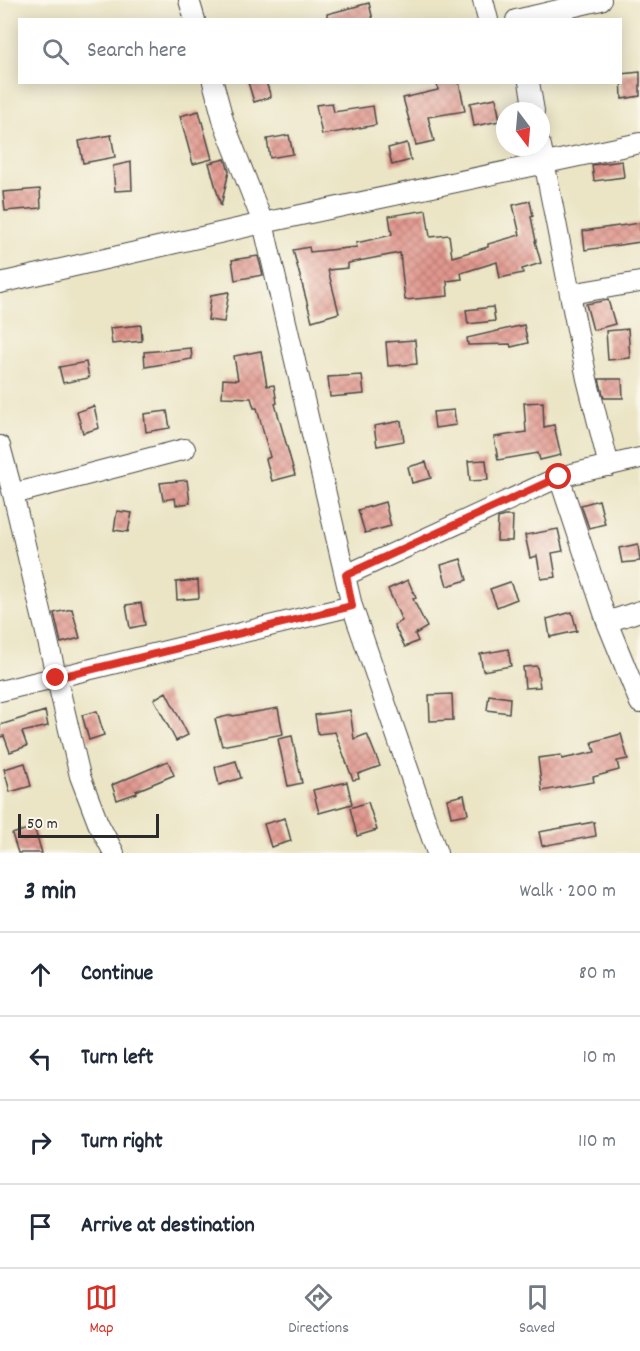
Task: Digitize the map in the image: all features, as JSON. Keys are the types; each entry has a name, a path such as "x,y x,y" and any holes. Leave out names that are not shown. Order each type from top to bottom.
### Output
{"street":[{"path":"189,0 194,18"},
{"path":"483,0 488,18"},
{"path":"521,18 601,0"},
{"path":"214,84 224,123 263,223 352,606 437,853"},
{"path":"529,84 532,102"},
{"path":"550,153 640,143"},
{"path":"0,283 263,223 535,156"},
{"path":"543,156 587,379 609,466"},
{"path":"570,294 640,282"},
{"path":"0,446 80,776 98,823 114,853"},
{"path":"13,494 185,449"},
{"path":"346,575 559,477 640,458"},
{"path":"559,477 607,622 640,703"},
{"path":"0,691 352,606"},
{"path":"607,622 640,611"}],"building":[{"path":"369,3 373,18 327,18 327,14"},
{"path":"640,72 640,96 622,99 622,74"},
{"path":"249,84 267,84 271,97 254,102"},
{"path":"437,84 459,84 465,111 428,117 434,141 416,145 403,98 438,90"},
{"path":"496,98 496,122 474,126 470,103"},
{"path":"332,103 334,112 373,106 376,125 322,135 316,105"},
{"path":"199,111 212,159 193,164 180,116"},
{"path":"111,135 115,157 83,163 79,141"},
{"path":"289,135 293,154 270,158 267,139"},
{"path":"407,143 411,160 392,165 388,148"},
{"path":"225,159 229,171 221,206 209,163"},
{"path":"622,161 624,177 594,181 592,165"},
{"path":"131,162 132,190 115,191 113,166"},
{"path":"40,189 41,208 5,211 3,192"},
{"path":"530,201 535,241 541,263 522,269 523,273 500,278 497,262 461,273 462,279 447,281 448,296 405,300 400,253 348,263 348,268 328,270 339,313 312,321 293,250 309,247 310,252 357,247 356,243 392,235 389,216 426,210 430,237 449,235 452,257 520,235 513,205"},
{"path":"640,223 640,242 585,250 583,231"},
{"path":"258,256 263,275 235,280 232,260"},
{"path":"229,292 224,322 208,320 211,295"},
{"path":"608,300 615,324 593,330 586,304"},
{"path":"493,307 495,321 468,324 466,310"},
{"path":"141,325 142,341 112,344 110,328"},
{"path":"524,325 528,343 511,347 510,344 468,345 467,338"},
{"path":"628,329 630,358 608,360 606,331"},
{"path":"415,340 417,364 388,366 386,342"},
{"path":"191,348 192,359 145,367 144,352"},
{"path":"261,351 267,386 274,385 277,403 275,404 295,475 272,481 266,459 270,457 257,408 254,408 251,398 222,397 223,379 238,380 234,356"},
{"path":"86,362 89,378 63,383 59,367"},
{"path":"362,375 364,394 330,397 328,377"},
{"path":"599,379 622,379 623,398 604,398"},
{"path":"543,402 544,427 554,425 561,455 540,460 538,453 498,460 494,437 526,432 524,403"},
{"path":"94,406 99,428 83,433 77,412"},
{"path":"454,410 456,425 435,428 433,412"},
{"path":"167,411 170,428 146,432 144,414"},
{"path":"401,421 404,441 377,446 374,426"},
{"path":"486,460 488,480 470,481 468,461"},
{"path":"426,462 431,478 412,483 408,467"},
{"path":"187,480 190,503 176,505 175,498 163,500 160,483"},
{"path":"599,500 605,524 589,528 581,505"},
{"path":"385,502 391,526 365,533 358,510"},
{"path":"117,511 132,513 128,532 114,530"},
{"path":"513,516 512,541 497,541 498,518"},
{"path":"558,529 563,551 552,553 556,577 541,579 537,556 530,558 525,535"},
{"path":"638,544 640,561 622,563 619,548"},
{"path":"461,559 467,580 447,586 441,565"},
{"path":"198,580 199,598 177,600 176,582"},
{"path":"408,580 416,598 413,599 427,627 415,634 418,641 405,647 394,625 402,621 388,589"},
{"path":"510,582 517,599 497,607 490,589"},
{"path":"141,603 145,625 130,628 126,605"},
{"path":"72,609 80,638 61,643 54,613"},
{"path":"572,612 577,631 550,637 547,619"},
{"path":"508,649 511,666 483,671 480,654"},
{"path":"537,666 540,687 525,688 523,667"},
{"path":"166,692 188,735 176,741 154,699"},
{"path":"452,694 453,720 430,721 429,695"},
{"path":"489,695 510,698 509,713 487,710"},
{"path":"278,708 283,734 222,746 215,719"},
{"path":"350,710 354,739 367,734 380,766 358,774 359,779 353,780 335,732 318,734 315,715"},
{"path":"45,711 48,726 22,732 27,746 10,752 4,736 0,737 0,725"},
{"path":"97,711 104,735 89,740 82,715"},
{"path":"621,734 628,759 617,761 619,770 593,777 594,782 542,791 538,758 561,755 562,759 595,752 592,742"},
{"path":"292,736 302,783 288,786 278,739"},
{"path":"168,761 174,775 117,800 112,785"},
{"path":"236,761 241,778 219,785 215,767"},
{"path":"25,763 31,786 10,792 4,769"},
{"path":"347,782 352,804 319,813 313,790"},
{"path":"464,795 468,814 451,817 447,799"},
{"path":"368,802 377,830 357,836 350,808"},
{"path":"285,818 291,841 271,847 264,824"},
{"path":"594,822 596,836 542,846 539,832"},
{"path":"34,827 42,853 18,853 12,834"}],"route":[{"path":"56,678 352,606 346,575 559,477"}]}
